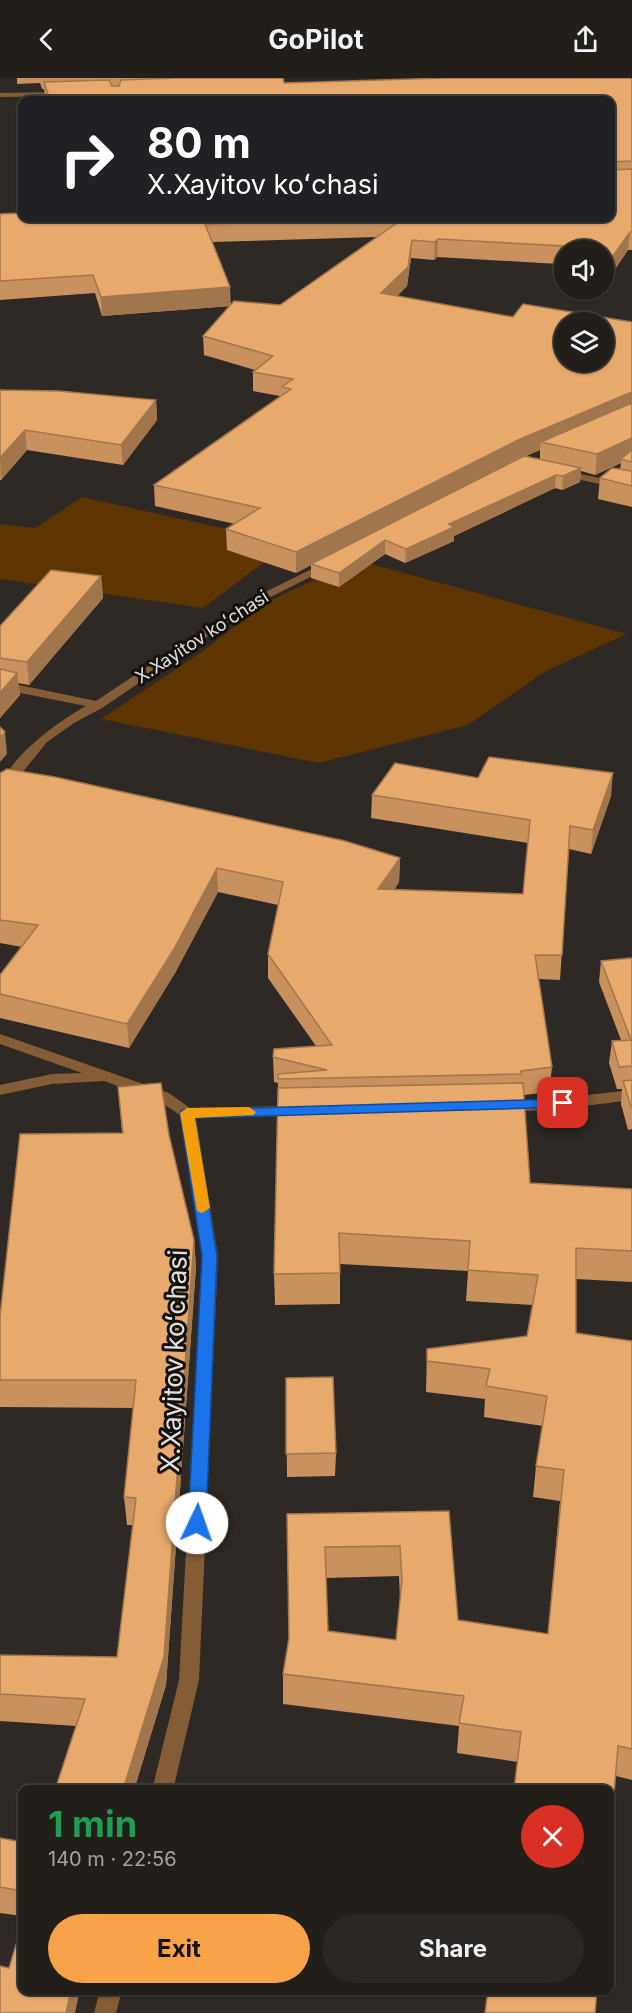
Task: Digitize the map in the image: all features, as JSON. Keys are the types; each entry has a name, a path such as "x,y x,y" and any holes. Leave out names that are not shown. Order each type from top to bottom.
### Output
{"street":[{"path":"0,95 68,93"},
{"path":"555,471 632,488"},
{"name":"X.Xayitov koʻchasi","path":"0,791 44,739 70,720 98,705 247,605 342,556"},
{"path":"0,685 98,705"},
{"path":"0,1039 164,1096 187,1113 318,1110"},
{"path":"0,1090 52,1079 108,1078"},
{"path":"484,1107 543,1105 632,1095"},
{"name":"X.Xayitov koʻchasi","path":"163,1785 189,1680 210,1256 187,1113"},
{"path":"105,2013 110,1995"}],"shaded area":[{"path":"82,497 290,543 203,608 0,579 0,524 35,528"},
{"path":"357,560 627,634 546,671 468,725 319,763 101,719 200,653 267,602"}],"building":[{"path":"283,78 284,83 445,78 632,78 632,161 615,162 615,96 49,96 44,82 109,80 112,86 119,86 121,80"},
{"path":"632,169 632,232 614,255 614,240 554,240 554,245 438,239 435,242 412,240 408,267 381,293 513,317 523,304 571,312 554,312 554,372 614,372 614,319 632,322 632,392 518,440 296,552 226,529 260,508 154,485 291,389 282,387 293,379 253,372 273,356 203,336 234,301 280,305 398,222 615,222 615,170"},
{"path":"18,213 18,222 271,222 205,224 230,287 101,297 93,275 0,281 0,214"},
{"path":"0,390 59,391 156,400 121,445 25,430 0,458"},
{"path":"632,403 632,438 597,454 541,442"},
{"path":"632,450 632,462 621,459"},
{"path":"524,456 581,468 563,476 556,475 449,524 454,527 406,549 385,540 339,573 311,564"},
{"path":"612,468 632,471 632,486 600,478"},
{"path":"51,570 101,576 27,662 0,658 0,626"},
{"path":"0,669 17,673 0,693"},
{"path":"0,727 5,732 0,737"},
{"path":"489,757 613,773 593,830 570,826 562,955 535,955 552,1067 521,1071 521,1074 278,1079 278,1074 327,1070 273,1057 274,1049 332,1045 268,954 283,882 217,868 174,949 127,1024 0,994 0,975 38,925 0,920 0,773 7,769 55,777 345,841 400,858 378,889 523,894 530,820 372,795 395,763 478,778"},
{"path":"632,958 632,1066 619,1067 612,1041 631,1040 601,961"},
{"path":"632,1080 632,1107 631,1107 623,1081"},
{"path":"161,1083 169,1135 194,1240 164,1657 125,1785 57,1785 85,1699 0,1694 0,1655 117,1657 136,1498 124,1497 136,1380 0,1380 0,1316 20,1134 123,1133 118,1087"},
{"path":"523,1083 530,1183 632,1189 632,1251 576,1248 576,1333 632,1341 632,1749 618,1746 614,1794 614,1785 515,1785 521,1732 459,1723 464,1696 283,1674 289,1638 287,1514 449,1511 458,1620 548,1634 564,1470 536,1466 547,1396 486,1386 490,1369 427,1361 427,1349 527,1336 538,1275 468,1270 470,1241 339,1233 340,1273 274,1274 278,1088","holes":["400,1546 402,1580 396,1640 328,1631 325,1547"]},
{"path":"333,1377 336,1453 286,1454 286,1378"},
{"path":"0,1838 18,1841 18,1890 0,1887"},
{"path":"18,1938 18,1995 70,1995 66,2013 0,2013 0,1966 9,1968"},
{"path":"487,1995 597,1995 595,2013 485,2013"}],"slow traffic":[{"path":"202,1208 187,1113 249,1112"}],"route":[{"path":"197,1523 210,1256 187,1113 563,1103"}]}
